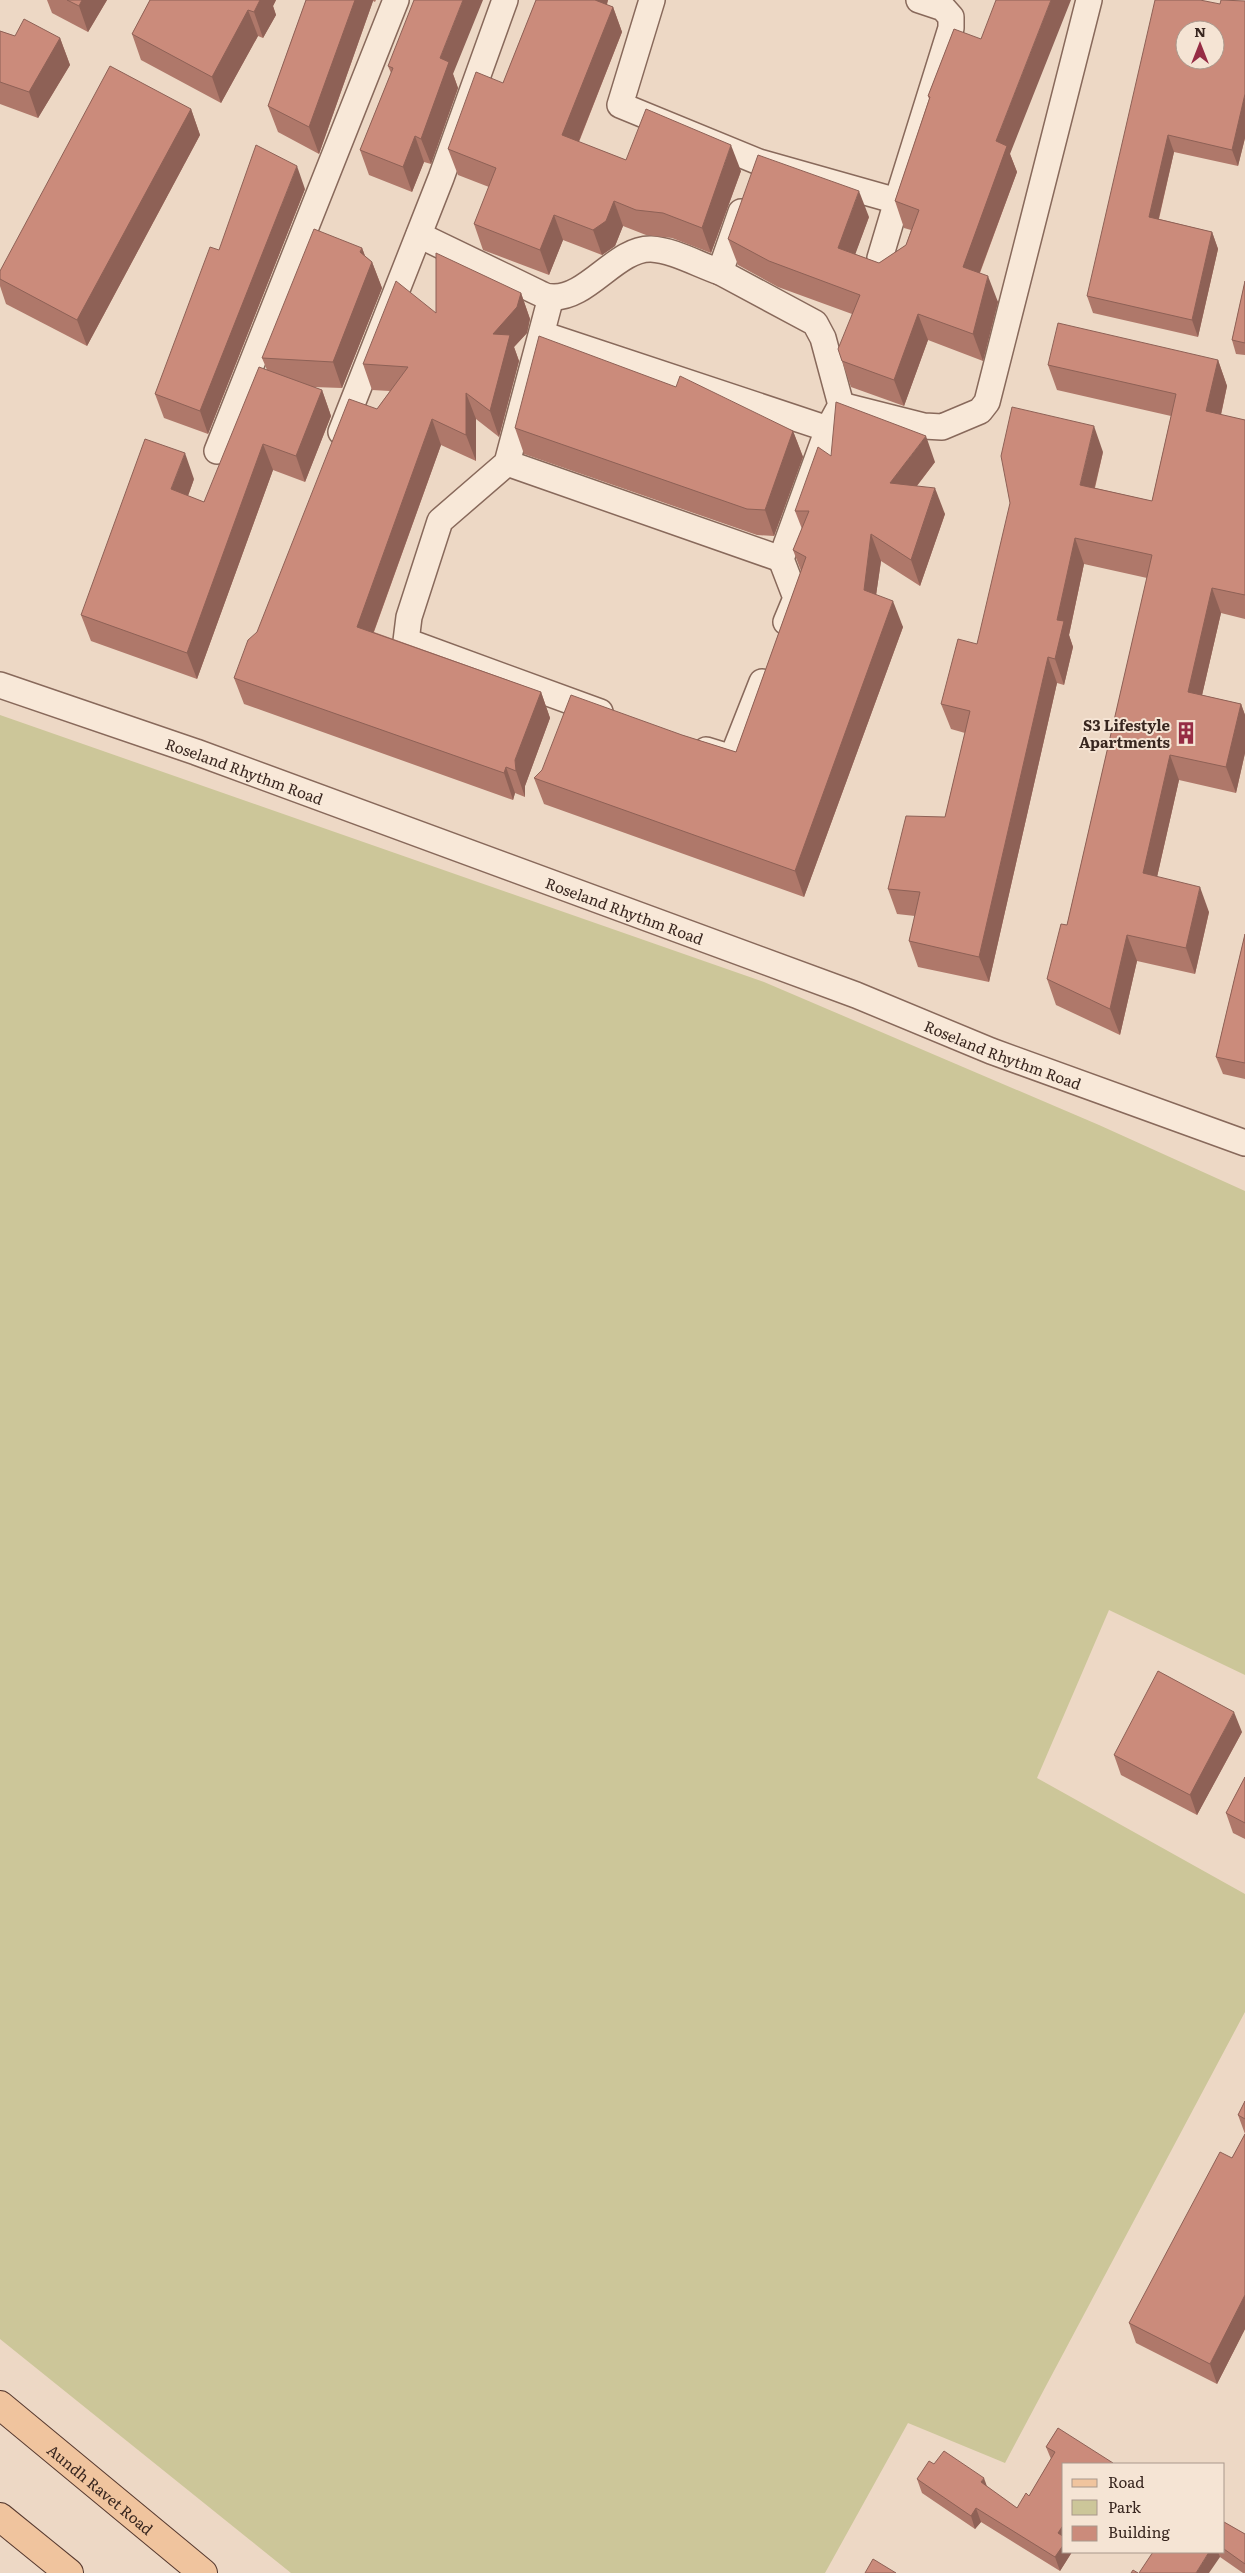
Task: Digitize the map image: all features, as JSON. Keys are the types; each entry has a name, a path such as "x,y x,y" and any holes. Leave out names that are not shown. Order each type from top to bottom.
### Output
{"main road":[{"name":"Aundh Ravet Road","path":"0,2405 202,2573"},
{"path":"0,2517 69,2573"}],"street":[{"path":"216,451 396,0"},
{"path":"330,458 419,235 505,0"},
{"path":"652,0 620,105 753,178 897,201"},
{"path":"880,258 951,28 951,16 943,8 919,0"},
{"path":"841,405 924,426 942,427 980,412 987,402 1089,0"},
{"path":"720,272 753,178"},
{"path":"419,235 537,292 552,297 567,295 634,253 650,249 664,252 720,272 815,323 823,338 841,405 828,429 781,559 796,598 732,758 688,744"},
{"path":"552,297 507,463 440,521 408,617 406,641 569,711 625,722"},
{"path":"542,334 828,429"},
{"path":"507,463 781,559"},
{"name":"Roseland Rhythm Road","path":"0,684 196,752 856,995 991,1051 1245,1143"}],"green space":[{"path":"0,715 764,982 1099,1125 1245,1191 1245,1675 1109,1610 1037,1778 1245,1894 1245,2012 1005,2463 908,2423 825,2573 291,2573 0,2339"}],"building":[{"path":"67,0 82,0 79,6"},
{"path":"150,0 260,0 254,12 248,10 212,77 132,34"},
{"path":"306,0 355,0 309,127 268,106"},
{"path":"414,0 463,0 440,58 449,62 421,139 415,136 403,167 360,150 393,68 388,66"},
{"path":"536,0 595,0 613,7 562,135 626,160 646,109 731,145 702,228 663,213 636,210 614,201 606,221 593,230 554,215 540,250 474,224 496,168 448,149 476,72 503,83"},
{"path":"996,0 1051,0 996,141 1007,146 963,267 988,276 973,334 918,314 894,380 842,361 838,349 860,295 769,261 728,239 758,155 859,191 838,248 879,263 906,245 919,210 895,201 930,97 928,96 954,29 981,39"},
{"path":"1155,0 1200,0 1220,4 1221,0 1245,1 1245,94 1232,150 1168,135 1149,217 1212,232 1192,320 1087,296"},
{"path":"24,19 60,38 29,92 0,82 0,31 15,36"},
{"path":"110,66 191,109 77,320 0,279 0,271"},
{"path":"256,145 297,166 200,411 155,394 210,247 219,250"},
{"path":"314,229 362,248 360,252 372,262 333,362 262,358"},
{"path":"436,253 521,293 517,307 493,334 510,335 490,411 466,393 466,435 432,419 357,627 541,692 515,760 516,771 506,767 504,773 234,678 248,640 257,632 349,399 377,409 408,367 363,364 396,281 436,313"},
{"path":"1245,281 1245,343 1232,340"},
{"name":"S3 Lifestyle Apartments","path":"1058,323 1218,360 1206,411 1245,420 1245,595 1212,588 1188,692 1241,704 1226,767 1170,755 1143,873 1200,887 1186,948 1127,935 1110,1009 1047,979 1061,924 1067,925 1152,555 1075,538 1057,620 1064,621 1055,659 1048,657 979,957 909,941 920,892 888,889 906,816 945,817 970,711 941,704 958,639 977,644 1010,503 1001,456 1012,407 1094,426 1080,485 1152,501 1176,394 1048,365"},
{"path":"539,336 676,387 680,376 793,431 765,510 747,509 515,428"},
{"path":"259,367 322,390 296,456 263,444 187,653 81,615 145,439 185,453 171,489 204,502"},
{"path":"836,402 926,436 890,483 935,488 911,560 871,534 864,590 893,601 795,871 534,778 542,770 571,695 682,735 736,752 806,557 793,550 809,511 795,511 818,447 831,456"},
{"path":"1245,934 1245,1063 1216,1057"},
{"path":"1158,1671 1234,1712 1190,1795 1114,1755"},
{"path":"1245,1777 1245,1823 1226,1813"},
{"path":"1245,2101 1245,2119 1238,2115"},
{"path":"1245,2134 1245,2295 1210,2364 1129,2323 1220,2152 1232,2158"},
{"path":"1058,2428 1113,2463 1062,2463 1062,2527 1058,2533 1062,2536 1062,2547 1055,2557 976,2508 971,2516 917,2479 929,2461 934,2464 944,2451 984,2478 981,2482 1017,2508 1026,2493 1029,2496 1055,2452 1046,2447"},
{"path":"1225,2523 1245,2534 1245,2564 1225,2550"},
{"path":"1152,2553 1208,2553 1196,2573 1139,2573"},
{"path":"873,2559 896,2573 865,2573"}],"place":[{"name":"S3 Lifestyle Apartments","path":"1186,733"}]}
